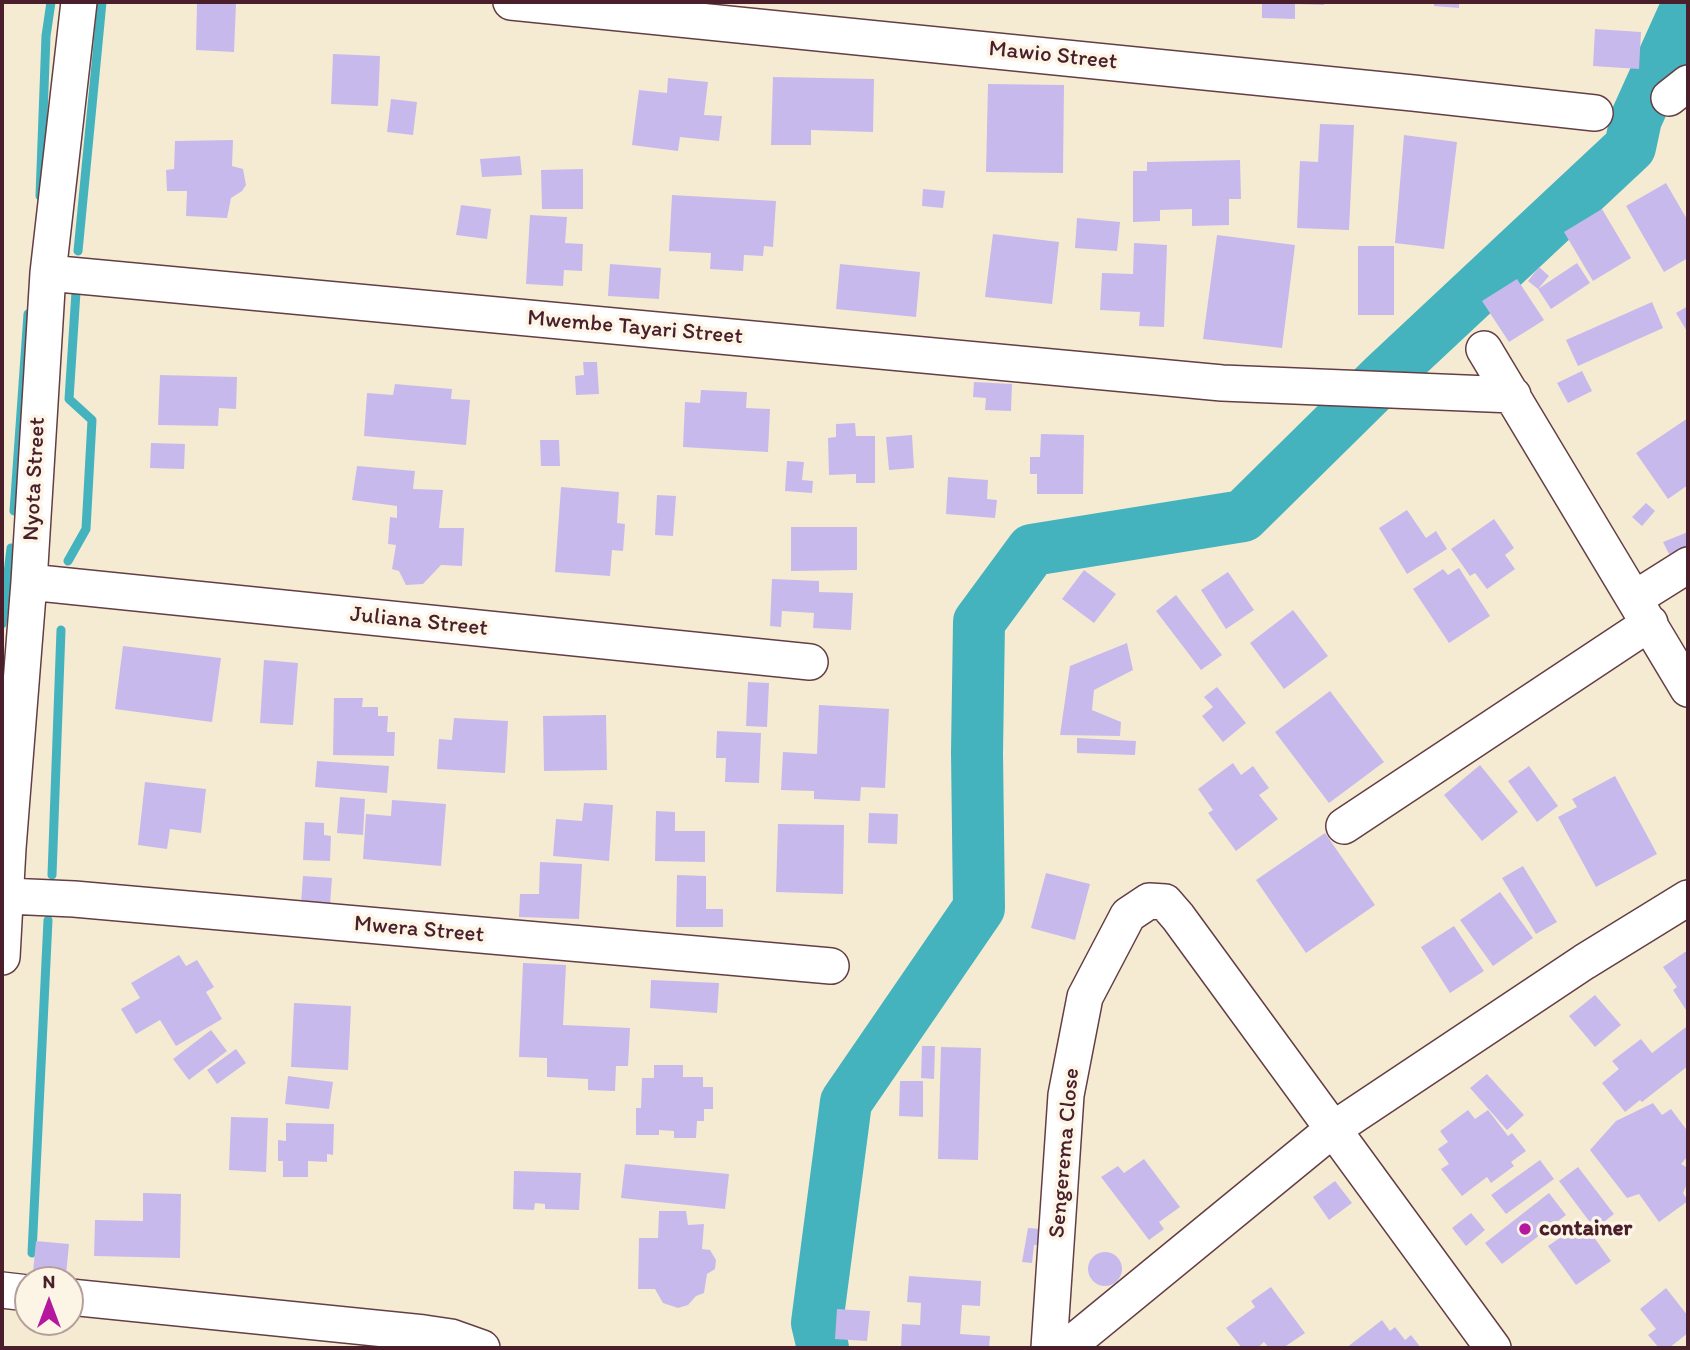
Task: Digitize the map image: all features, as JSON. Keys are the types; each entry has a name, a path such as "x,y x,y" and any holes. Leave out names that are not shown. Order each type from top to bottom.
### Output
{"street":[{"name":"Nyota Street","path":"2,957 7,896 5,847 29,582 17,526 79,2"},
{"name":"Mawio Street","path":"511,2 1595,113"},
{"name":"Mwembe Tayari Street","path":"48,273 1222,383 1513,395"},
{"path":"1484,349 1688,689"},
{"path":"1343,826 1642,611 1688,565"},
{"name":"Juliana Street","path":"29,582 810,662"},
{"name":"Mwera Street","path":"7,896 831,966"},
{"path":"1066,1348 1332,1130 1584,962 1688,898"},
{"name":"Sengerema Close","path":"1049,1348 1066,1095 1085,997 1128,915 1149,901 1165,902 1332,1130"},
{"path":"1332,1130 1493,1348"},
{"path":"84,1298 424,1333 451,1337 481,1348"}],"building":[{"path":"197,2 236,3 234,52 196,50"},
{"path":"1262,2 1324,2 1324,5 1295,4 1295,19 1262,18"},
{"path":"1434,2 1459,2 1459,8 1434,6"},
{"path":"1595,29 1641,32 1639,69 1593,66"},
{"path":"333,54 380,56 378,106 331,104"},
{"path":"773,77 874,79 873,132 811,130 811,145 771,145"},
{"path":"668,78 708,82 704,115 722,116 719,141 680,137 678,151 632,145 639,90 667,93"},
{"path":"988,84 1064,85 1063,173 986,172"},
{"path":"391,99 417,102 413,135 387,132"},
{"path":"1320,124 1354,125 1349,230 1297,228 1300,161 1318,162"},
{"path":"1404,135 1457,142 1444,249 1395,243"},
{"path":"233,140 232,166 243,169 246,185 231,198 227,218 186,216 187,191 167,191 166,170 174,169 175,141"},
{"path":"520,156 522,175 482,177 480,159"},
{"path":"1240,160 1241,199 1229,199 1229,225 1192,226 1192,209 1160,210 1160,221 1133,222 1133,171 1147,171 1147,162"},
{"path":"583,169 583,209 542,209 541,170"},
{"path":"1666,183 1688,221 1688,258 1664,272 1626,206"},
{"path":"923,189 945,191 943,208 922,206"},
{"path":"672,195 776,201 773,247 764,246 763,256 744,255 743,271 710,269 711,253 669,251"},
{"path":"461,205 491,209 487,239 456,235"},
{"path":"1602,209 1631,258 1593,281 1564,232"},
{"path":"530,215 567,217 565,243 583,244 582,271 564,270 563,286 526,284"},
{"path":"1077,218 1120,222 1117,251 1075,248"},
{"path":"993,234 1059,242 1052,304 985,297"},
{"path":"1217,235 1295,245 1282,348 1203,339"},
{"path":"1134,243 1167,245 1164,327 1139,326 1140,312 1100,310 1102,273 1133,274"},
{"path":"1358,246 1394,246 1394,315 1358,315"},
{"path":"1577,263 1590,283 1551,309 1538,289"},
{"path":"610,264 661,268 659,299 608,296"},
{"path":"840,264 920,272 916,317 836,309"},
{"path":"1539,267 1549,276 1538,289 1528,281"},
{"path":"1517,279 1544,320 1509,342 1482,301"},
{"path":"1652,302 1663,328 1578,366 1566,340"},
{"path":"1688,306 1688,333 1676,313"},
{"path":"583,362 597,362 599,394 576,395 575,376 584,375"},
{"path":"1582,371 1592,391 1568,403 1557,383"},
{"path":"160,375 237,377 236,409 219,408 218,426 158,425"},
{"path":"974,382 1012,384 1011,411 985,410 986,398 973,397"},
{"path":"395,384 452,389 451,399 470,400 466,445 364,436 367,393 393,395"},
{"path":"701,390 747,392 746,408 770,409 768,452 683,447 685,402 700,403"},
{"path":"1688,418 1688,485 1668,499 1636,453"},
{"path":"855,423 856,436 875,436 875,483 856,483 856,474 829,475 828,438 836,437 836,424"},
{"path":"1041,434 1084,435 1083,494 1037,494 1037,474 1030,474 1030,457 1040,457"},
{"path":"912,435 914,468 889,470 886,437"},
{"path":"540,440 559,440 560,466 541,466"},
{"path":"151,443 185,444 184,469 150,468"},
{"path":"787,461 804,462 802,480 813,481 812,493 785,491"},
{"path":"357,466 415,471 413,489 443,490 439,528 464,528 462,566 441,565 423,584 406,585 399,571 392,569 396,545 388,544 390,517 397,518 397,506 352,500"},
{"path":"948,477 988,480 987,499 997,500 995,518 946,514"},
{"path":"561,487 619,492 617,523 625,524 623,551 612,550 610,576 555,572"},
{"path":"657,495 676,496 673,536 655,535"},
{"path":"1646,503 1655,511 1642,526 1632,517"},
{"path":"1407,510 1426,538 1436,531 1447,549 1407,574 1379,528"},
{"path":"1494,519 1514,548 1505,555 1515,569 1487,589 1475,573 1470,576 1451,549"},
{"path":"791,527 857,527 857,570 791,571"},
{"path":"1688,532 1688,546 1669,554 1663,542"},
{"path":"1459,568 1490,616 1449,643 1413,589 1443,569 1448,575"},
{"path":"1084,570 1116,594 1094,623 1062,599"},
{"path":"1228,572 1254,610 1226,629 1201,590"},
{"path":"772,579 819,581 819,592 853,593 851,630 813,628 814,613 782,611 781,627 770,626"},
{"path":"1176,595 1222,655 1201,670 1156,611"},
{"path":"1293,610 1328,656 1284,689 1250,643"},
{"path":"1127,643 1133,670 1094,690 1092,710 1121,722 1120,736 1060,735 1070,666"},
{"path":"123,646 221,658 212,722 115,709"},
{"path":"264,660 298,663 293,725 260,723"},
{"path":"748,682 769,683 767,727 746,726"},
{"path":"1217,687 1246,723 1223,742 1202,716 1213,707 1204,697"},
{"path":"1330,691 1384,762 1329,803 1275,732"},
{"path":"334,698 363,698 362,707 378,707 378,716 388,716 387,732 395,732 394,756 333,755"},
{"path":"819,705 889,709 885,788 861,787 860,801 814,799 814,791 781,790 783,752 817,754"},
{"path":"606,715 607,770 544,771 543,716"},
{"path":"454,718 508,721 505,773 437,769 439,739 452,740"},
{"path":"717,731 761,733 759,783 725,782 726,758 716,758"},
{"path":"1077,738 1136,741 1135,755 1077,753"},
{"path":"317,761 389,766 387,793 315,787"},
{"path":"1233,763 1241,775 1253,766 1269,788 1259,795 1278,819 1236,851 1208,813 1213,810 1198,789"},
{"path":"1480,765 1518,812 1482,841 1444,795"},
{"path":"1529,766 1558,806 1537,822 1508,781"},
{"path":"1615,776 1657,854 1596,887 1558,817 1577,807 1572,799"},
{"path":"145,782 206,789 201,833 170,829 167,849 138,845"},
{"path":"340,797 365,799 363,835 337,833"},
{"path":"392,800 446,804 441,866 363,859 366,814 391,816"},
{"path":"584,803 613,805 609,861 553,856 556,819 582,821"},
{"path":"656,811 675,812 675,831 705,831 705,862 655,861"},
{"path":"869,813 898,814 897,844 868,843"},
{"path":"305,822 324,823 324,835 331,836 330,861 303,860"},
{"path":"778,824 844,825 843,894 776,892"},
{"path":"1325,833 1375,905 1306,953 1256,880"},
{"path":"540,862 582,864 579,919 519,917 520,894 539,894"},
{"path":"1523,866 1557,922 1536,934 1502,878"},
{"path":"1046,873 1090,884 1075,940 1031,928"},
{"path":"677,875 706,876 706,909 723,909 723,927 676,927"},
{"path":"303,876 332,878 330,905 301,903"},
{"path":"1500,892 1533,938 1493,966 1460,920"},
{"path":"1454,926 1484,971 1450,993 1421,947"},
{"path":"1688,950 1688,1013 1673,990 1677,987 1663,967"},
{"path":"179,955 186,966 197,960 214,987 206,992 222,1019 176,1046 160,1020 136,1034 121,1009 140,998 131,983"},
{"path":"523,963 566,965 563,1025 630,1028 628,1066 616,1066 615,1091 588,1090 588,1079 547,1077 547,1058 519,1057"},
{"path":"651,980 719,983 717,1013 650,1008"},
{"path":"1595,995 1621,1025 1595,1047 1569,1016"},
{"path":"294,1003 351,1006 348,1070 291,1067"},
{"path":"1686,1027 1688,1066 1625,1112 1602,1083 1619,1069 1612,1061 1641,1039 1652,1053"},
{"path":"211,1030 227,1051 189,1080 173,1059"},
{"path":"922,1046 935,1046 934,1079 921,1078"},
{"path":"941,1047 981,1048 978,1160 938,1159"},
{"path":"236,1049 246,1063 217,1084 207,1070"},
{"path":"654,1065 683,1065 683,1077 703,1077 703,1087 713,1087 713,1109 704,1109 704,1121 697,1121 696,1138 674,1138 674,1131 659,1130 659,1135 636,1135 636,1108 641,1108 642,1078 654,1078"},
{"path":"1487,1074 1524,1115 1507,1130 1470,1088"},
{"path":"288,1076 333,1082 329,1109 285,1104"},
{"path":"900,1081 923,1081 923,1117 899,1116"},
{"path":"1653,1103 1662,1115 1671,1109 1686,1129 1688,1145 1688,1156 1681,1164 1688,1168 1688,1182 1683,1193 1688,1201 1659,1222 1639,1194 1627,1198 1590,1150 1616,1121"},
{"path":"1468,1110 1475,1119 1488,1110 1508,1136 1512,1133 1526,1151 1511,1162 1514,1166 1491,1183 1487,1177 1462,1196 1441,1169 1449,1164 1438,1149 1448,1142 1440,1131"},
{"path":"231,1117 268,1118 266,1172 229,1170"},
{"path":"286,1123 334,1124 333,1155 327,1154 327,1162 308,1161 308,1177 283,1177 283,1161 278,1161 278,1140 286,1141"},
{"path":"1144,1159 1180,1207 1159,1222 1164,1229 1149,1240 1101,1177 1118,1166 1124,1173"},
{"path":"1540,1160 1554,1179 1506,1214 1491,1195"},
{"path":"625,1164 729,1174 725,1209 621,1198"},
{"path":"1578,1167 1614,1214 1595,1229 1559,1181"},
{"path":"514,1171 581,1173 579,1210 545,1209 545,1204 535,1203 534,1210 513,1209"},
{"path":"1335,1181 1352,1203 1329,1220 1313,1197"},
{"path":"143,1193 181,1194 180,1258 94,1256 95,1220 143,1221"},
{"name":"container","path":"1549,1193 1566,1215 1502,1264 1485,1243"},
{"path":"659,1211 686,1211 688,1225 704,1224 702,1249 710,1250 716,1260 715,1269 707,1274 704,1293 696,1296 688,1305 678,1308 663,1303 655,1289 638,1289 639,1238 658,1238"},
{"name":"container","path":"1471,1213 1485,1230 1466,1246 1452,1228"},
{"path":"1583,1222 1611,1261 1576,1285 1548,1246"},
{"path":"1028,1228 1042,1229 1040,1245 1034,1245 1032,1263 1022,1262"},
{"path":"36,1241 69,1244 67,1266 34,1266"},
{"path":"1105,1252 1117,1257 1122,1269 1117,1281 1105,1286 1093,1281 1088,1269 1093,1257"},
{"path":"909,1276 981,1281 980,1306 962,1305 960,1334 990,1336 989,1348 901,1348 902,1324 920,1325 921,1303 907,1302"},
{"path":"1271,1287 1305,1333 1283,1348 1269,1348 1264,1342 1257,1348 1242,1348 1226,1328 1255,1307 1251,1301"},
{"path":"1666,1288 1688,1316 1688,1333 1669,1348 1659,1348 1648,1335 1656,1329 1640,1309"},
{"path":"837,1309 870,1311 867,1341 835,1339"},
{"path":"1382,1320 1390,1331 1395,1327 1405,1340 1411,1335 1421,1348 1346,1348"}],"waterway":[{"path":"40,196 46,36 51,2"},
{"path":"78,251 102,2"},
{"path":"823,1348 817,1323 846,1102 979,908 979,622 1032,550 1243,516 1383,378 1630,147 1636,119 1688,4"},
{"path":"68,561 86,529 92,420 69,399 76,292"},
{"path":"14,511 28,314"},
{"path":"2,624 11,548"},
{"path":"52,875 61,630"},
{"path":"32,1253 48,920"}],"place":[{"name":"container","path":"1525,1229"}]}
